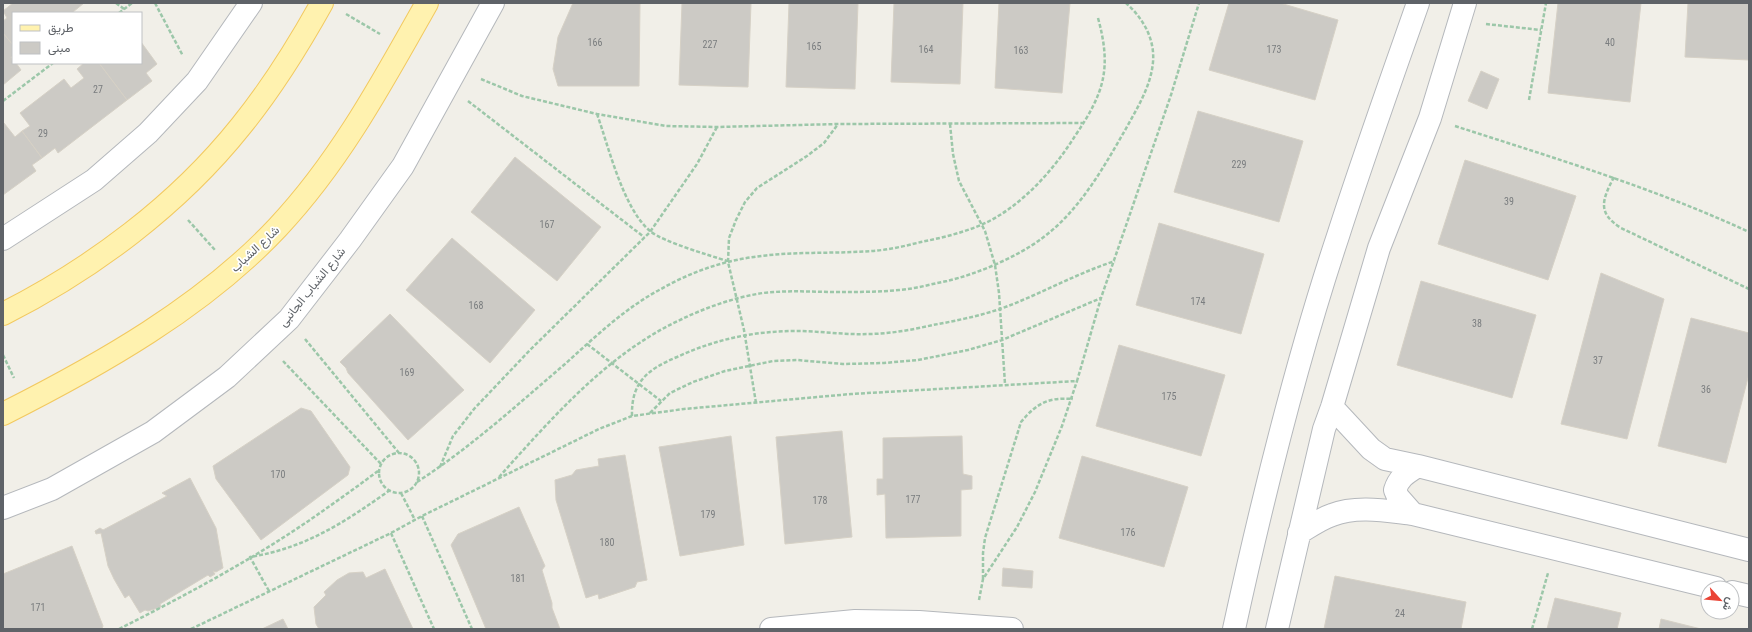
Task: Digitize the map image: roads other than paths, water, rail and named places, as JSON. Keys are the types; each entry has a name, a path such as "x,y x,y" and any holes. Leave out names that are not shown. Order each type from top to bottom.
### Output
{"main road":[{"name":"شارع الشباب","path":"3,414 48,391 122,349 186,306 233,270 278,227 342,147 376,94 427,3"},
{"path":"3,314 74,274 138,228 170,200 206,165 240,127 271,87 294,51 331,7"}],"street":[{"name":"شارع الشباب الجانبى","path":"3,508 52,489 153,432 227,377 289,320 350,240 403,166 493,3"},
{"path":"1234,629 1261,506 1284,415 1310,326 1337,236 1418,3"},
{"path":"3,238 94,180 148,134 197,81 245,5"},
{"path":"1277,629 1324,429 1332,407 1379,248 1430,118 1462,12"},
{"path":"1332,407 1371,449 1385,459 1418,466 1749,550"},
{"path":"1413,514 1398,497 1395,490 1397,482 1403,475 1418,466"},
{"path":"1299,533 1331,515 1344,511 1366,509 1413,514 1700,584"},
{"path":"771,629 855,621 919,622 1012,629"}]}
